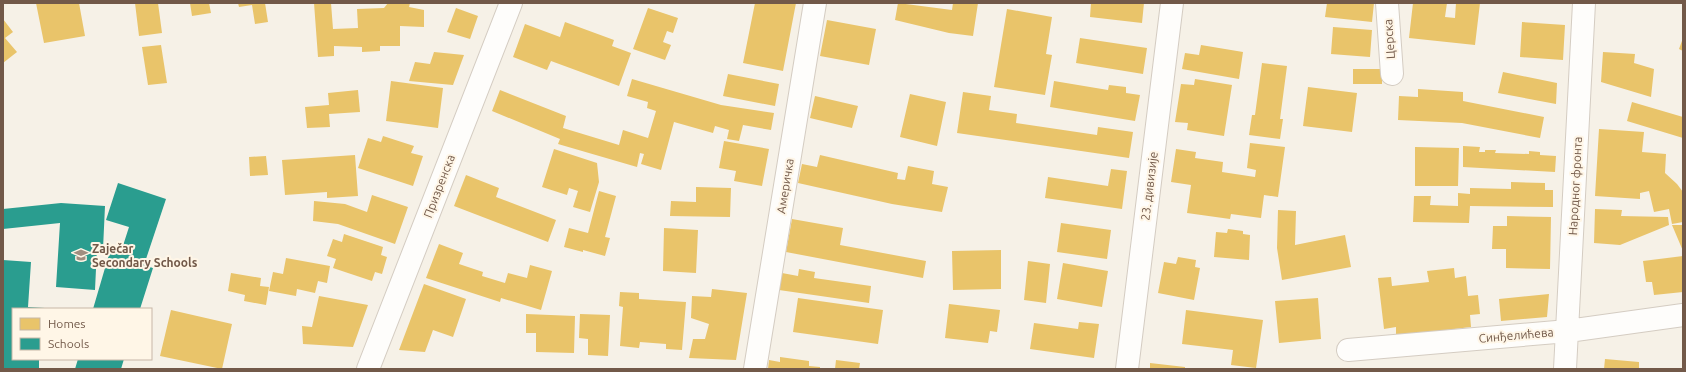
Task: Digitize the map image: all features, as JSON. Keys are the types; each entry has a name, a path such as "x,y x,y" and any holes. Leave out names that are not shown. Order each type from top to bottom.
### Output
{"street":[{"name":"Призренска","path":"368,369 511,3"},
{"name":"Америчка","path":"755,369 815,3"},
{"name":"23. дивизије","path":"1127,369 1172,3"},
{"name":"Церска","path":"1387,3 1392,74"},
{"name":"Народног фронта","path":"1565,369 1584,3"},
{"name":"Синђелићева","path":"1348,350 1568,331 1683,315"}],"building: Homes":[{"path":"36,3 79,3 85,36 44,43"},
{"path":"135,3 158,3 162,33 139,36"},
{"path":"190,3 209,3 211,13 192,16"},
{"path":"238,3 265,3 268,22 255,24 252,5 239,7"},
{"path":"314,3 331,3 333,29 358,28 357,9 384,8 388,3 410,3 409,7 424,10 424,27 400,26 400,46 380,46 380,51 362,52 362,47 334,46 334,56 318,57"},
{"path":"755,3 796,3 783,71 743,63"},
{"path":"898,3 952,10 953,3 978,3 973,36 949,33 895,20"},
{"path":"1091,3 1144,3 1142,23 1090,17"},
{"path":"1327,3 1374,3 1372,22 1325,17"},
{"path":"1413,3 1447,3 1445,17 1455,18 1456,3 1480,3 1475,45 1409,38"},
{"path":"456,8 478,16 470,39 447,32"},
{"path":"648,8 678,18 673,33 667,31 663,42 671,45 665,60 633,49"},
{"path":"1007,9 1052,17 1046,54 1052,55 1045,95 994,87"},
{"path":"3,19 13,32 5,38 17,52 3,63"},
{"path":"827,20 876,29 869,65 820,56"},
{"path":"565,22 614,40 612,46 631,53 619,86 551,61 547,70 513,57 525,24 560,37"},
{"path":"1522,22 1565,25 1563,60 1520,57"},
{"path":"1333,27 1372,30 1370,57 1331,54"},
{"path":"1080,38 1147,48 1143,74 1076,63"},
{"path":"1683,38 1683,51 1679,49"},
{"path":"161,45 167,83 148,85 142,47"},
{"path":"1201,45 1243,52 1239,79 1182,69 1185,53 1199,55"},
{"path":"434,52 464,55 453,85 409,81 415,62 430,64"},
{"path":"1603,52 1635,54 1634,63 1654,69 1651,97 1601,82"},
{"path":"1262,63 1287,66 1280,119 1283,119 1280,139 1249,135 1252,115 1255,115"},
{"path":"1353,69 1382,69 1382,84 1353,84"},
{"path":"1503,72 1557,83 1556,104 1498,93"},
{"path":"728,74 779,84 775,106 723,96"},
{"path":"632,79 721,105 774,113 771,130 743,125 739,141 727,139 729,130 715,126 713,133 674,122 661,170 641,164 644,154 640,153 637,167 558,144 560,139 492,111 500,90 566,116 563,128 619,145 623,130 648,138 656,111 647,108 648,102 627,96"},
{"path":"1195,79 1232,85 1224,136 1187,130 1188,123 1175,122 1181,84 1194,85"},
{"path":"391,81 443,88 438,128 386,121"},
{"path":"1054,81 1108,90 1109,85 1126,87 1126,93 1140,95 1135,121 1050,107"},
{"path":"1308,87 1357,93 1352,132 1303,126"},
{"path":"1418,89 1463,92 1463,101 1544,117 1540,138 1462,123 1398,120 1399,96 1418,97"},
{"path":"358,90 360,112 329,114 330,127 307,128 305,107 329,105 328,93"},
{"path":"963,92 991,96 989,110 1017,114 1016,123 1097,135 1098,127 1133,132 1129,158 957,133"},
{"path":"910,94 946,102 937,146 900,137"},
{"path":"815,96 858,106 852,128 810,118"},
{"path":"1632,102 1683,117 1683,138 1627,121"},
{"path":"1599,129 1644,132 1642,152 1666,154 1665,173 1683,192 1683,222 1672,224 1669,209 1654,212 1649,191 1640,193 1640,199 1595,196"},
{"path":"383,136 414,146 411,153 423,156 413,186 358,168 368,138 381,142"},
{"path":"724,141 769,149 762,186 734,181 736,171 719,168"},
{"path":"1250,143 1285,147 1278,197 1264,195 1261,218 1231,214 1230,219 1187,213 1191,185 1171,182 1176,149 1196,152 1195,158 1223,162 1222,172 1255,177 1256,170 1247,168"},
{"path":"1463,146 1480,147 1479,152 1485,152 1485,150 1496,150 1495,153 1529,154 1529,151 1540,152 1540,155 1556,156 1555,172 1463,167"},
{"path":"1415,147 1459,148 1458,186 1415,186"},
{"path":"554,149 597,163 599,182 590,212 573,207 578,191 569,188 567,195 542,187"},
{"path":"355,155 358,196 327,198 327,192 285,195 282,160"},
{"path":"820,155 898,173 897,179 905,180 908,166 934,171 932,184 948,187 942,212 892,204 798,183 802,164 817,167"},
{"path":"266,156 268,175 250,176 249,157"},
{"path":"1111,169 1127,171 1122,209 1045,198 1048,177 1108,186"},
{"path":"466,175 499,188 496,197 556,220 548,242 454,206"},
{"path":"1511,182 1545,183 1545,190 1553,190 1553,207 1470,206 1469,223 1413,222 1414,196 1431,196 1430,205 1458,206 1458,193 1470,194 1470,188 1511,189"},
{"path":"696,187 731,188 730,217 670,216 671,201 696,202"},
{"path":"599,191 616,196 605,237 610,238 605,256 564,247 569,228 588,233"},
{"path":"372,195 408,207 395,244 338,224 313,221 314,201 345,204 367,212"},
{"path":"1595,209 1622,210 1621,216 1668,217 1669,225 1620,245 1594,243"},
{"path":"1278,210 1296,211 1295,245 1345,235 1351,267 1282,280 1277,248"},
{"path":"1507,216 1551,217 1550,269 1506,268 1506,249 1492,249 1493,226 1507,226"},
{"path":"792,219 843,228 840,245 926,261 923,278 786,252"},
{"path":"1061,223 1111,230 1107,259 1057,252"},
{"path":"1672,225 1683,225 1683,251"},
{"path":"664,228 698,230 696,273 663,271"},
{"path":"1228,229 1243,231 1243,234 1250,235 1249,260 1214,257 1216,232 1227,233"},
{"path":"344,234 383,247 381,255 387,257 382,274 375,272 372,281 333,268 336,259 327,256 333,239 342,242"},
{"path":"439,244 463,253 459,264 483,272 482,276 505,283 508,273 527,278 530,265 552,271 541,310 501,298 500,302 426,278"},
{"path":"1001,250 1001,289 953,290 952,251"},
{"path":"1683,256 1683,292 1654,295 1652,282 1646,282 1643,261"},
{"path":"1178,257 1196,260 1195,267 1200,268 1194,300 1158,293 1164,262 1176,264"},
{"path":"286,258 330,266 327,283 318,281 315,293 297,289 296,296 269,291 273,272 283,274"},
{"path":"1028,261 1050,264 1046,303 1024,300"},
{"path":"1063,263 1108,271 1102,307 1057,299"},
{"path":"1454,268 1455,278 1466,276 1468,296 1478,295 1480,314 1470,315 1471,327 1396,336 1396,327 1384,329 1378,278 1391,277 1392,286 1429,282 1427,271"},
{"path":"799,269 815,272 814,278 871,286 869,303 779,290 782,273 798,276"},
{"path":"231,273 261,278 260,286 269,287 266,305 244,301 245,295 228,291"},
{"path":"424,284 466,299 453,337 433,330 425,352 399,350"},
{"path":"712,289 747,293 736,360 689,358 693,339 705,339 709,324 691,318 692,296 711,297"},
{"path":"620,292 639,293 639,299 686,302 682,350 666,349 666,344 640,342 639,348 620,346 623,307 619,306"},
{"path":"1549,294 1547,317 1501,321 1499,299"},
{"path":"319,296 368,305 353,347 303,344 302,326 312,327"},
{"path":"798,298 883,310 878,344 793,332"},
{"path":"1318,298 1321,339 1279,343 1275,301"},
{"path":"949,304 1000,310 997,332 990,331 988,343 945,338"},
{"path":"171,310 232,324 222,369 160,356"},
{"path":"1186,310 1263,320 1256,368 1231,365 1233,350 1182,344"},
{"path":"526,314 575,316 574,353 536,352 536,333 526,333"},
{"path":"580,314 610,315 608,356 588,355 588,339 579,338"},
{"path":"1079,322 1099,324 1094,358 1030,349 1034,323 1078,329"},
{"path":"780,357 809,361 809,366 820,367 820,369 768,369 769,360 780,362"},
{"path":"1605,359 1639,362 1639,369 1604,369"},
{"path":"836,360 860,363 859,369 835,369"},
{"path":"1150,363 1185,367 1185,369 1150,369"}],"building: Schools":[{"path":"118,183 166,199 144,265 153,268 140,308 93,308 110,251 120,255 129,227 106,220"},
{"path":"61,203 105,206 103,249 97,248 95,290 56,287 60,223 3,229 3,209"},
{"path":"3,260 31,262 28,307 45,308 12,308 12,360 39,360 39,369 3,369"},
{"path":"78,360 124,360 121,369 75,369"}],"place":[{"name":"Zaječar Secondary Schools","path":"81,255"}]}
